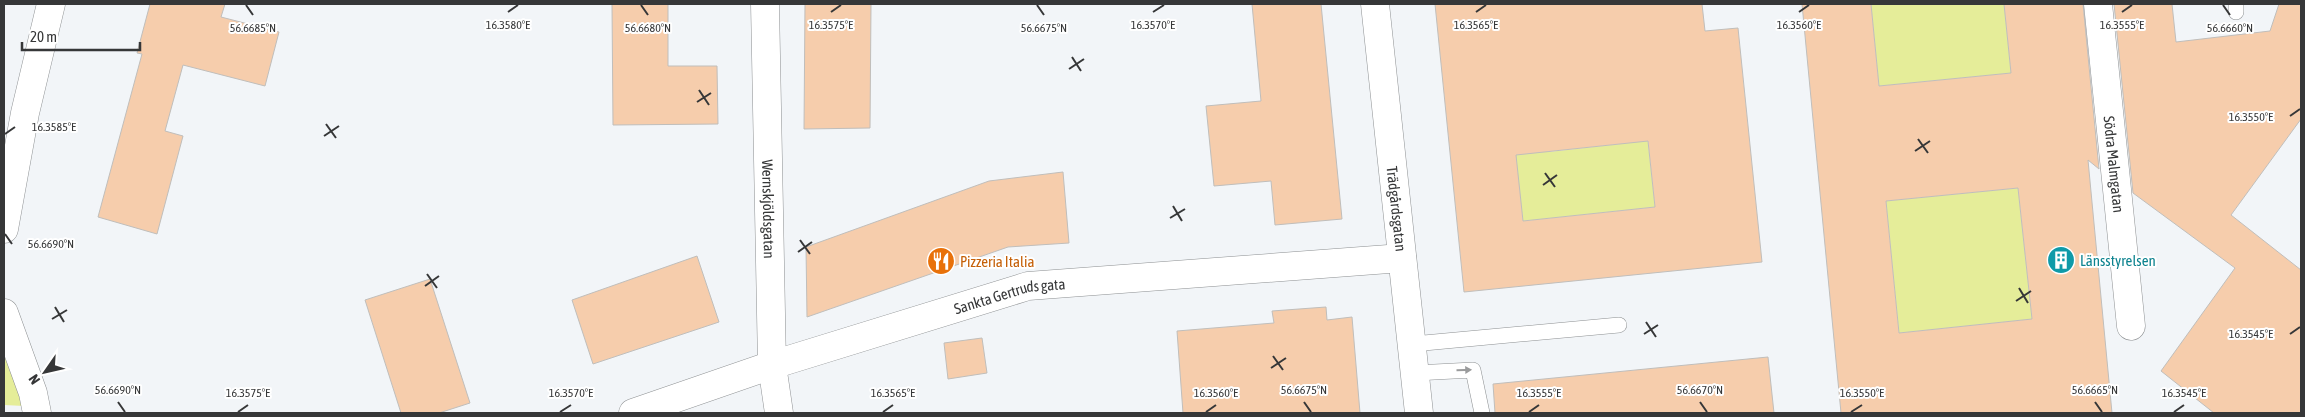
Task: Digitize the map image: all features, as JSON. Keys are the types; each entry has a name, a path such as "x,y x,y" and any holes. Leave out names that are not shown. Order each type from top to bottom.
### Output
{"street":[{"path":"4,229 25,113 51,4"},
{"name":"Wernskjöldsgatan","path":"765,4 772,365 779,413"},
{"name":"Trädgårdsgatan","path":"1376,4 1419,413"},
{"name":"Södra Malmgatan","path":"2098,4 2131,326"},
{"name":"Sankta Gertruds gata","path":"633,413 772,365 1028,286 1402,258"},
{"path":"4,313 33,393 37,413"}],"lane":[{"path":"1413,344 1620,325"},
{"path":"1415,373 1473,370 1482,413"}],"green space":[{"path":"1871,4 2004,4 2011,73 1879,86"},
{"path":"1640,70 1655,207 1523,221 1508,90 1541,86 1548,152 1620,144"},
{"path":"2018,188 2032,319 1899,333 1886,201"},
{"path":"4,338 24,406 4,405"}],"building":[{"path":"150,4 225,4 221,17 279,32 265,86 183,65 165,131 183,136 157,234 98,217 142,54 137,53"},
{"path":"612,4 668,4 668,66 717,66 718,124 613,125"},
{"path":"805,4 871,4 870,128 804,129"},
{"path":"1252,4 1321,4 1342,219 1275,225 1271,181 1214,186 1206,106 1261,101"},
{"path":"1435,4 1702,4 1705,31 1738,28 1762,262 1464,292","holes":["1648,141 1655,207 1523,221 1516,155"]},
{"name":"Länsstyrelsen","path":"1802,4 1871,4 1879,86 2011,73 2004,4 2083,4 2099,169 2088,160 2112,413 1841,413","holes":["2018,188 2032,319 1899,333 1886,201"]},
{"path":"2114,4 2172,4 2176,42 2270,31 2279,4 2301,4 2301,119 2231,215 2301,270 2301,413 2214,413 2161,371 2235,268 2133,193"},
{"path":"1063,172 1069,243 1008,247 807,317 806,247 989,181"},
{"path":"697,256 719,322 593,364 572,300"},
{"path":"430,279 470,403 439,413 401,413 365,300"},
{"path":"1326,307 1327,320 1352,317 1360,413 1183,413 1177,331 1274,323 1272,311"},
{"path":"982,338 987,373 948,379 944,343"},
{"path":"1768,357 1774,413 1495,413 1493,384"}],"place":[{"name":"Länsstyrelsen","path":"2061,260"},
{"name":"Pizzeria Italia","path":"941,261"}]}
